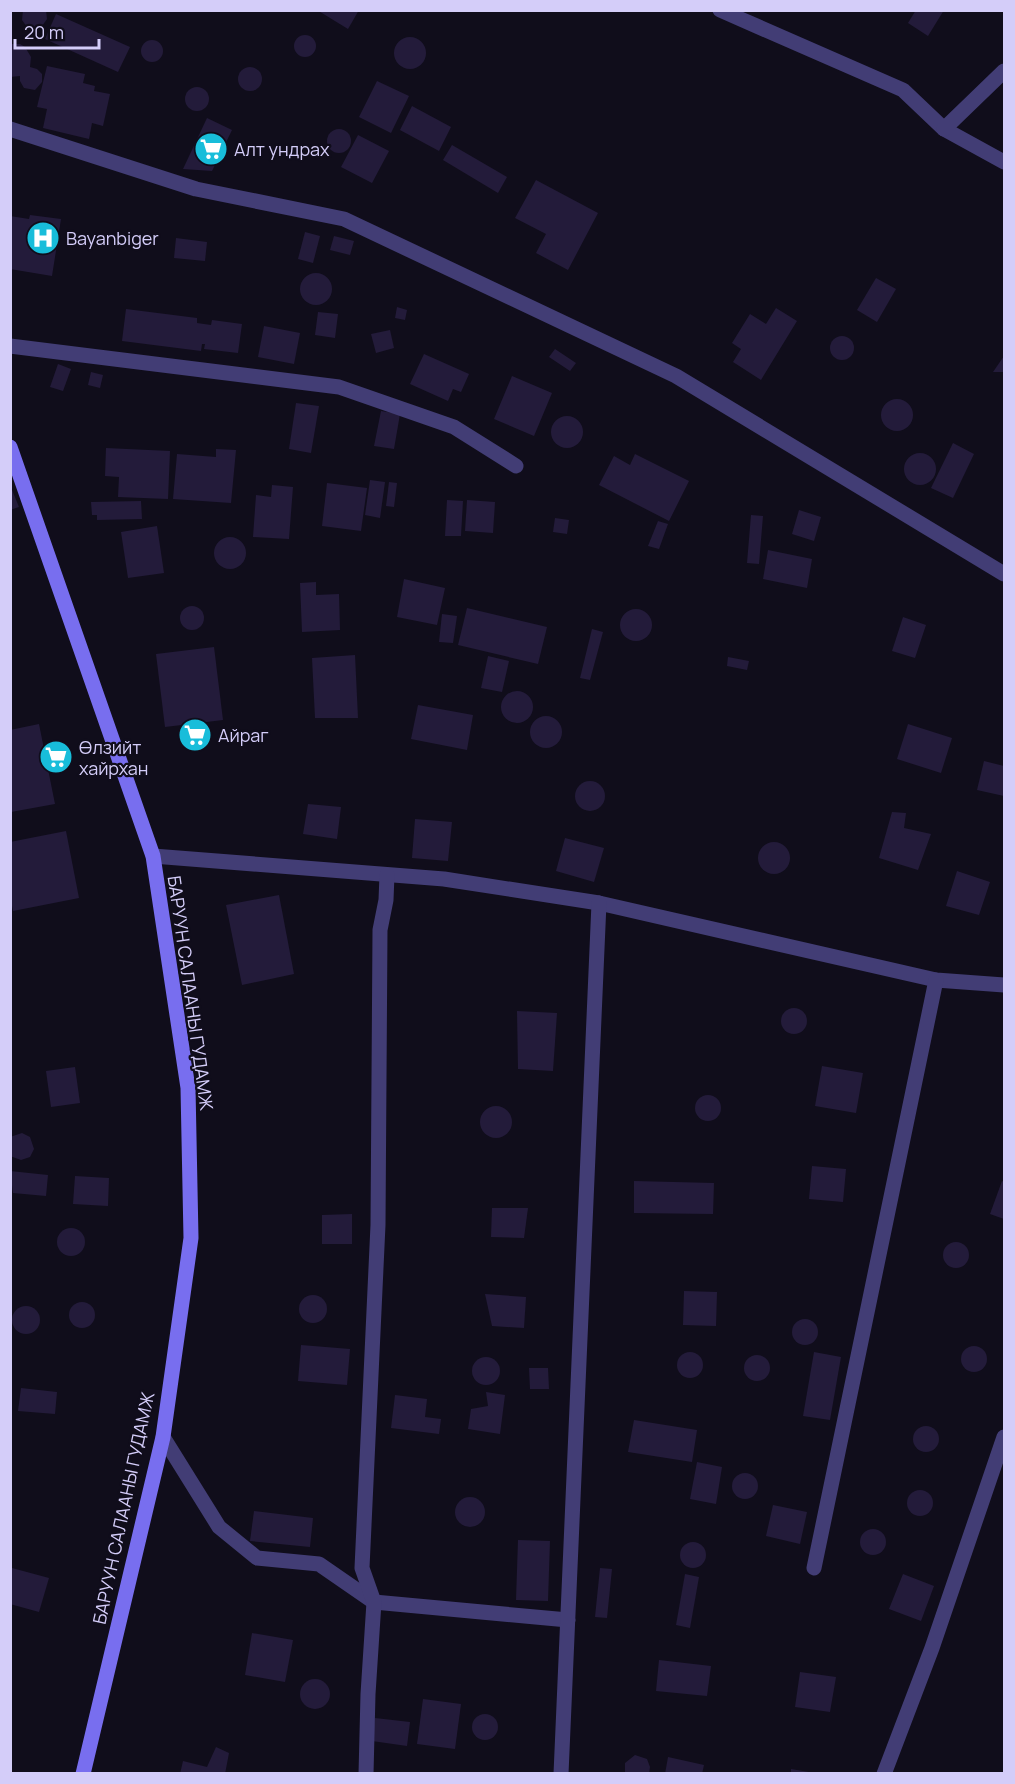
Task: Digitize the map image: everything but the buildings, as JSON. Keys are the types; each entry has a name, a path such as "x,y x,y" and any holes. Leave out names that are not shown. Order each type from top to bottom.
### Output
{"main road":[{"name":"БАРУУН САЛААНЫ ГУДАМЖ","path":"10,447 153,856 188,1088 191,1238 163,1437 83,1773"}],"street":[{"path":"720,10 903,90 944,129 1005,162"},
{"path":"944,129 1005,70"},
{"path":"10,129 196,189 344,219 676,376 1005,574"},
{"path":"10,346 339,387 454,427 516,466"},
{"path":"153,856 444,879 599,903 936,980 1005,985"},
{"path":"366,1773 374,1602 362,1568 378,1225 380,930 386,900 387,874"},
{"path":"561,1773 599,903"},
{"path":"813,1568 936,980"},
{"path":"163,1437 219,1527 256,1558 319,1564 374,1602 568,1620"},
{"path":"885,1773 932,1648 1005,1437"}],"place":[{"name":"Алт ундрах","path":"211,149"},
{"name":"Bayanbiger","path":"43,238"},
{"name":"Айраг","path":"195,735"},
{"name":"Өлзийт хайрхан","path":"56,757"}]}
